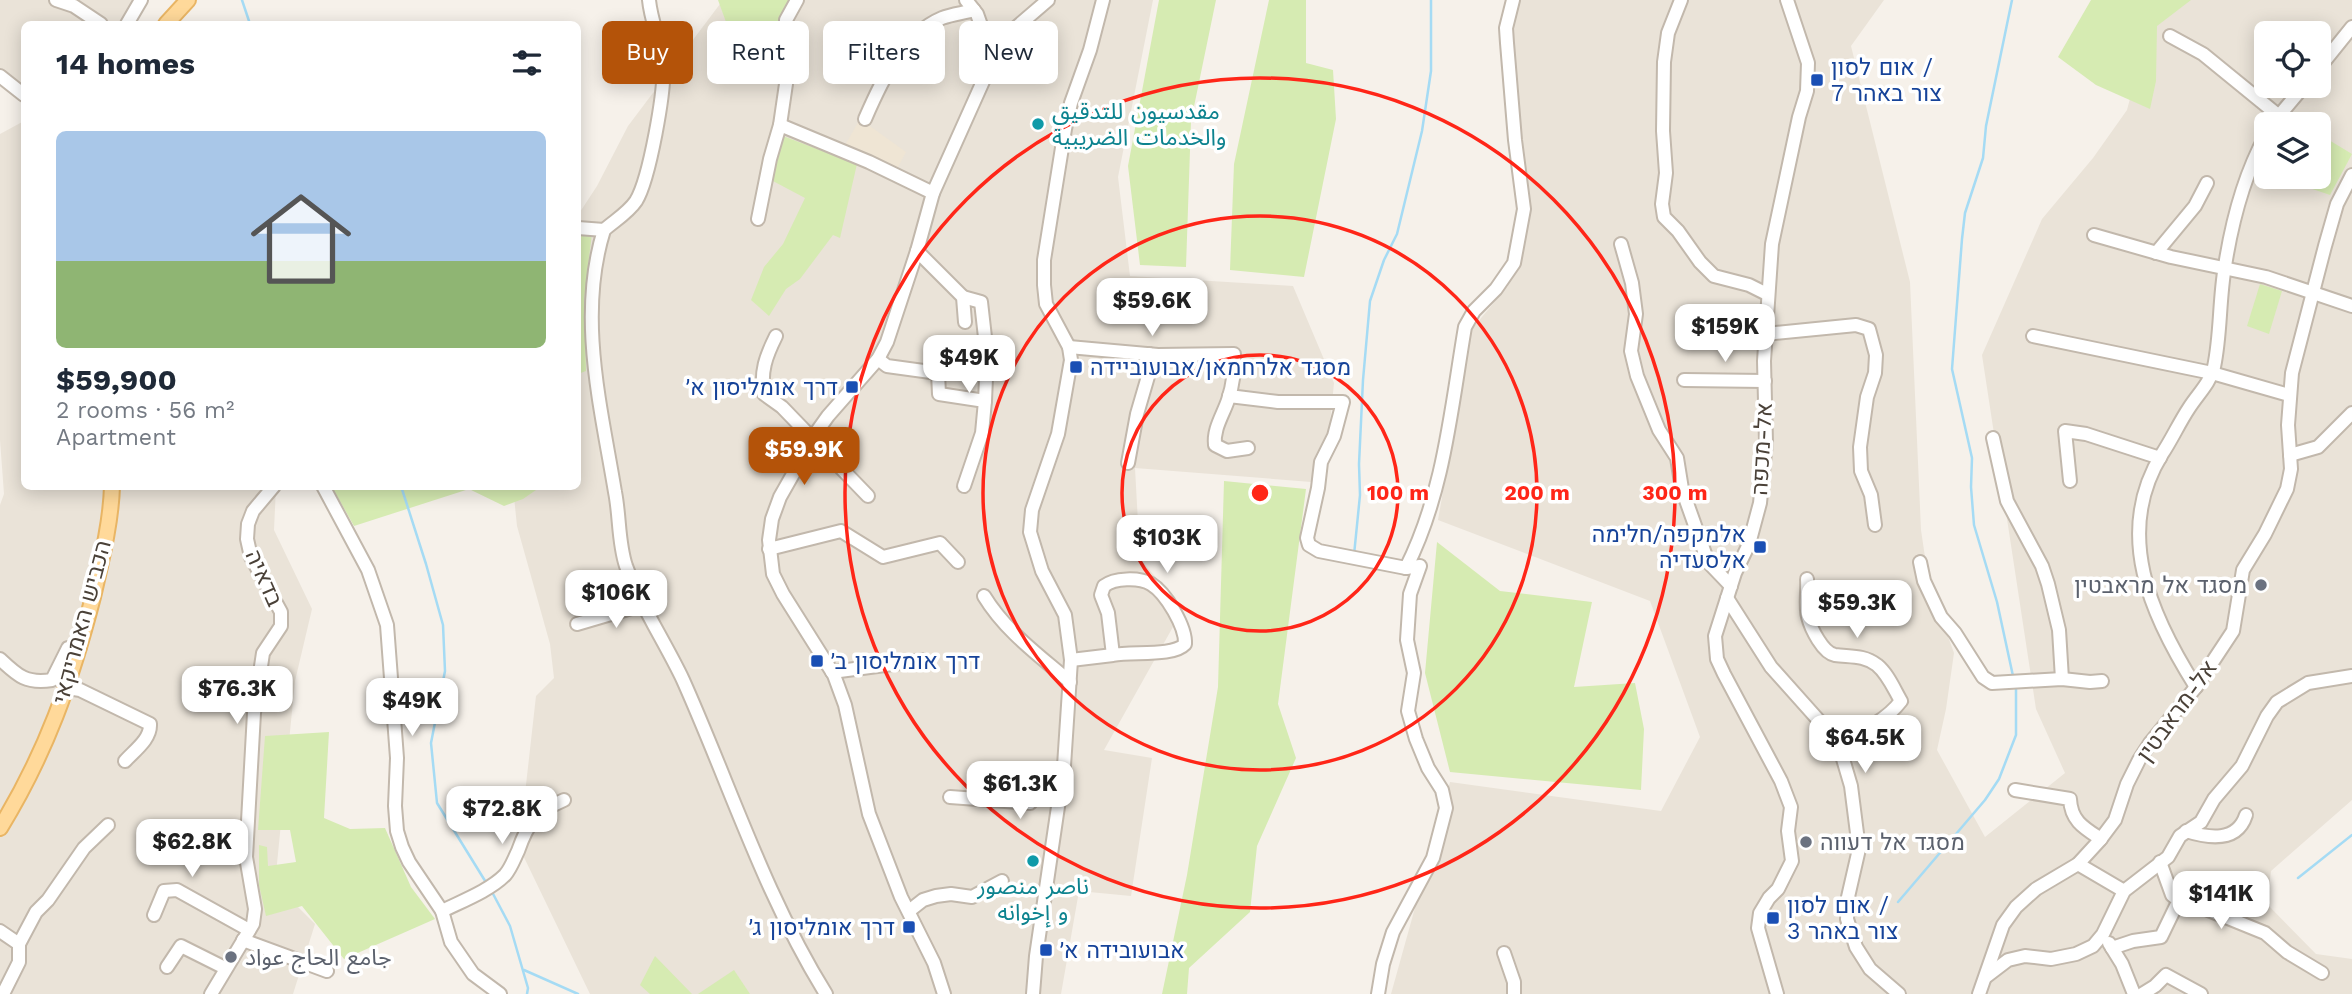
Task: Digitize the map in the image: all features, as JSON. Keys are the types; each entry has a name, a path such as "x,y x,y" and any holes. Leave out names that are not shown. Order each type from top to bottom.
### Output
{"main road":[{"path":"169,21 188,0"},
{"name":"הכביש האמריקאי","path":"0,828 38,760 68,688 99,570 111,490"}],"street":[{"path":"56,0 74,6 96,21"},
{"path":"649,0 663,62 656,130 637,200 604,230 592,296 593,364 619,513 620,540 626,566 682,679 750,845 802,955 826,994"},
{"path":"786,20 797,0"},
{"path":"1024,21 1048,0"},
{"path":"1033,994 1036,956 1064,766 1071,660 1065,615 1042,570 1030,532 1031,510 1058,434 1071,360 1069,346 1046,304 1044,260 1071,103 1090,50 1103,0"},
{"path":"1406,568 1428,518 1434,496 1465,327 1474,311 1496,289 1514,263 1519,238 1524,209 1523,190 1515,140 1506,28 1513,0"},
{"path":"1681,0 1668,33 1664,62 1664,217 1714,276 1749,285 1767,294"},
{"name":"אל-מכפה","path":"1777,994 1758,928 1760,913 1769,898 1779,889 1792,861 1788,831 1791,807 1781,781 1717,659 1715,636 1729,592 1749,544 1759,503 1766,442 1765,334 1772,244 1798,117 1807,91 1808,62 1787,0"},
{"path":"128,21 137,4"},
{"path":"864,119 897,57 922,31 970,5 979,21"},
{"path":"2331,53 2352,27"},
{"path":"2170,36 2203,54 2267,112"},
{"path":"0,76 21,93"},
{"path":"758,219 780,125 786,84"},
{"path":"944,994 934,963 901,897 869,814 845,705 832,672 773,574 769,549 772,519 780,497 828,416 878,359 887,342 933,193 982,84"},
{"path":"2283,112 2294,98"},
{"path":"780,125 869,162 933,193"},
{"path":"2196,687 2175,654 2141,571 2141,513 2146,484 2212,373 2220,322 2224,268 2240,195 2254,163"},
{"path":"2352,175 2337,204 2292,373 2288,425 2290,455 2318,447 2352,413"},
{"path":"2155,253 2195,206 2207,183"},
{"path":"581,228 604,230"},
{"path":"2094,235 2155,253 2266,277 2352,306"},
{"path":"1621,244 1632,283 1636,314 1631,351 1637,376 1659,430 1677,458 1682,489 1708,562 1729,592 1770,667 1838,742 1851,786 1859,849 1848,897 1847,919 1856,947 1870,969 1899,994"},
{"path":"917,250 963,297 981,302 988,355 985,401 982,433 964,486"},
{"path":"963,297 965,322"},
{"path":"1765,334 1856,325 1869,328 1876,355 1875,373 1867,397 1860,447 1861,471 1871,495 1875,525"},
{"path":"776,336 766,356 761,379 764,394 782,407 867,496"},
{"path":"2033,336 2212,373 2289,395"},
{"path":"1069,346 1149,354 1234,354 1235,370 1230,396 1214,435 1215,445 1227,451 1248,448"},
{"path":"1128,463 1136,414 1149,373 1149,354"},
{"path":"878,359 887,366 938,373 939,394 985,401"},
{"path":"1684,380 1765,381"},
{"path":"1230,396 1278,402 1343,402 1334,436 1321,462 1307,537 1310,545 1319,551 1406,568 1420,566 1410,594 1407,640 1414,673 1408,711 1428,768 1442,790 1446,808 1433,858 1393,932 1382,964 1378,994"},
{"path":"2070,481 2066,430 2160,458"},
{"path":"1993,438 2007,501 2042,566 2048,584 2059,630 2062,679"},
{"name":"אל-מראבטין","path":"1979,994 2003,925 2016,907 2036,889 2078,864 2101,839 2115,820 2127,784 2150,743 2196,687 2233,631 2243,570 2265,534 2287,489 2291,469 2290,455"},
{"name":"בדאיה","path":"211,994 253,924 256,909 246,857 254,713 263,653 281,626 281,612 251,557 247,539 248,524 253,511 271,490"},
{"path":"325,490 368,570 387,625 397,758 397,831 409,862 442,911 451,942 473,974 500,994"},
{"path":"769,549 841,531 883,557 940,543 958,562"},
{"path":"1920,562 1924,581 1941,617 1955,633 1983,677 1992,683 2062,679 2102,681"},
{"path":"1807,579 1808,616 1826,651 1832,655 1866,659 1878,666 1888,677 1901,701 1879,722 1838,742"},
{"path":"1071,660 1114,655 1128,652 1174,652 1185,644 1183,631 1173,608 1152,584 1142,580 1120,580 1108,583 1102,590 1114,655"},
{"path":"984,596 998,618 1013,634 1070,682"},
{"path":"577,624 645,604"},
{"path":"0,659 19,676 36,683 52,680 68,648 80,647"},
{"path":"832,672 923,660"},
{"path":"1987,976 2008,960 2025,956 2051,959 2077,954 2093,946 2103,934 2124,891 2168,857 2180,836 2201,822 2214,799 2242,766 2277,702 2308,683 2352,676"},
{"path":"68,688 80,690 150,724 147,737 125,761"},
{"path":"950,797 1030,803 1064,766"},
{"path":"2015,790 2070,799 2073,816 2078,823 2101,839"},
{"path":"442,911 506,874 534,817 564,800"},
{"path":"2186,831 2203,837 2220,837 2234,833 2244,822 2246,815"},
{"path":"3,994 19,962 19,944 36,912 64,879 83,848 108,825"},
{"path":"2160,862 2172,895 2183,904 2196,905 2265,933 2287,952 2322,973"},
{"path":"2078,864 2124,891"},
{"path":"909,911 923,900 951,894 972,897 1002,881"},
{"path":"154,915 164,891 177,890 246,935 327,971"},
{"path":"2112,948 2133,941 2161,937 2176,906"},
{"path":"0,931 19,944"},
{"path":"2103,934 2122,964 2134,994"},
{"path":"167,967 181,946 225,968"},
{"path":"1504,953 1514,982 1514,994"},
{"path":"2142,994 2166,975 2201,994"}],"shaded area":[{"path":"0,0 139,0 128,21 21,21 21,88 0,84"},
{"path":"723,0 1153,0 1118,177 1130,276 1293,286 1334,383 1324,483 1135,468 1140,559 1183,609 1104,750 1152,758 1131,896 1079,891 1061,994 590,994 519,847 536,696 554,678 550,644 517,526 513,490 581,490 581,210 597,186 628,126 660,84 693,84 693,40 707,21 707,84 809,84 809,21 707,21"},
{"path":"1507,0 1884,0 1851,46 1910,282 1921,530 1929,584 1954,653 1937,750 1985,837 2065,773 2036,709 1982,355 2042,219 2093,158 2127,110 2151,20 2152,0 2352,0 2352,800 2271,871 2267,904 2316,954 2352,959 2352,994 1391,994 1450,782 1661,811 1700,737 1650,601 1438,520 1471,330 1508,286 1518,211"},
{"path":"860,119 906,152 896,171 844,147"},
{"path":"21,123 21,490 276,490 274,530 312,609 295,681 275,884 315,924 293,994 0,994 0,505 4,494 0,440 0,134"}],"green space":[{"path":"718,0 789,0 780,21 726,21"},
{"path":"1159,0 1216,0 1191,121 1186,267 1140,265 1128,166"},
{"path":"1269,0 1306,0 1306,63 1333,70 1336,119 1304,277 1230,270 1234,164"},
{"path":"2091,0 2191,0 2157,26 2156,81 2150,109 2096,85 2058,57"},
{"path":"783,136 857,164 840,238 833,235 800,279 786,289 769,316 751,300 764,267 783,244 805,198 771,180"},
{"path":"2331,141 2352,154 2330,195 2312,189 2331,189"},
{"path":"581,231 592,233 584,300 586,371 581,373"},
{"path":"2260,284 2282,291 2269,334 2247,326"},
{"path":"1224,481 1306,489 1278,704 1296,758 1257,846 1250,912 1189,968 1187,994 1162,994 1187,875 1218,687"},
{"path":"334,490 466,490 354,526"},
{"path":"471,490 536,490 523,499 504,506"},
{"path":"1437,542 1500,591 1592,602 1574,687 1635,683 1644,729 1641,790 1450,772 1425,673"},
{"path":"329,732 324,818 350,829 385,828 411,887 435,919 344,959 302,906 266,916 259,885 259,845 267,847 268,866 296,862 290,830 258,830 265,736"},
{"path":"655,956 692,994 650,994 640,985"},
{"path":"734,970 750,994 698,994"}],"waterway":[{"path":"242,0 249,21"},
{"path":"1354,555 1360,495 1363,380 1370,301 1384,260 1397,234 1422,131 1431,71 1431,0"},
{"path":"2012,0 1986,126 1983,158 1965,213 1952,369 1972,458 1974,525 1997,602 2013,676"},
{"path":"402,490 443,625 445,671 431,743 437,803 487,884"},
{"path":"1898,902 1985,800 1999,779 2016,735 2016,686"},
{"path":"2298,878 2352,835"},
{"path":"491,890 510,926 528,988 527,994"},
{"path":"524,970 578,994"}],"place":[{"name":"אום לסון / צור באהר 7","path":"1817,80"},
{"name":"مقدسيون للتدقيق والخدمات الضريبية","path":"1038,124"},
{"name":"מסגד אלרחמאן/אבועוביידה","path":"1076,367"},
{"name":"דרך אומליסון א׳","path":"852,387"},
{"name":"אלמקפה/חלימה אלסעדיה","path":"1760,547"},
{"name":"מסגד אל מראבטין","path":"2261,585"},
{"name":"דרך אומליסון ב׳","path":"817,661"},
{"name":"מסגד אל דעווה","path":"1806,842"},
{"name":"ناصر منصور و إخوانه","path":"1033,861"},
{"name":"אום לסון / צור באהר 3","path":"1773,918"},
{"name":"דרך אומליסון ג׳","path":"909,927"},
{"name":"אבועובידה א׳","path":"1046,950"},
{"name":"جامع الحاج عواد","path":"231,957"}]}
